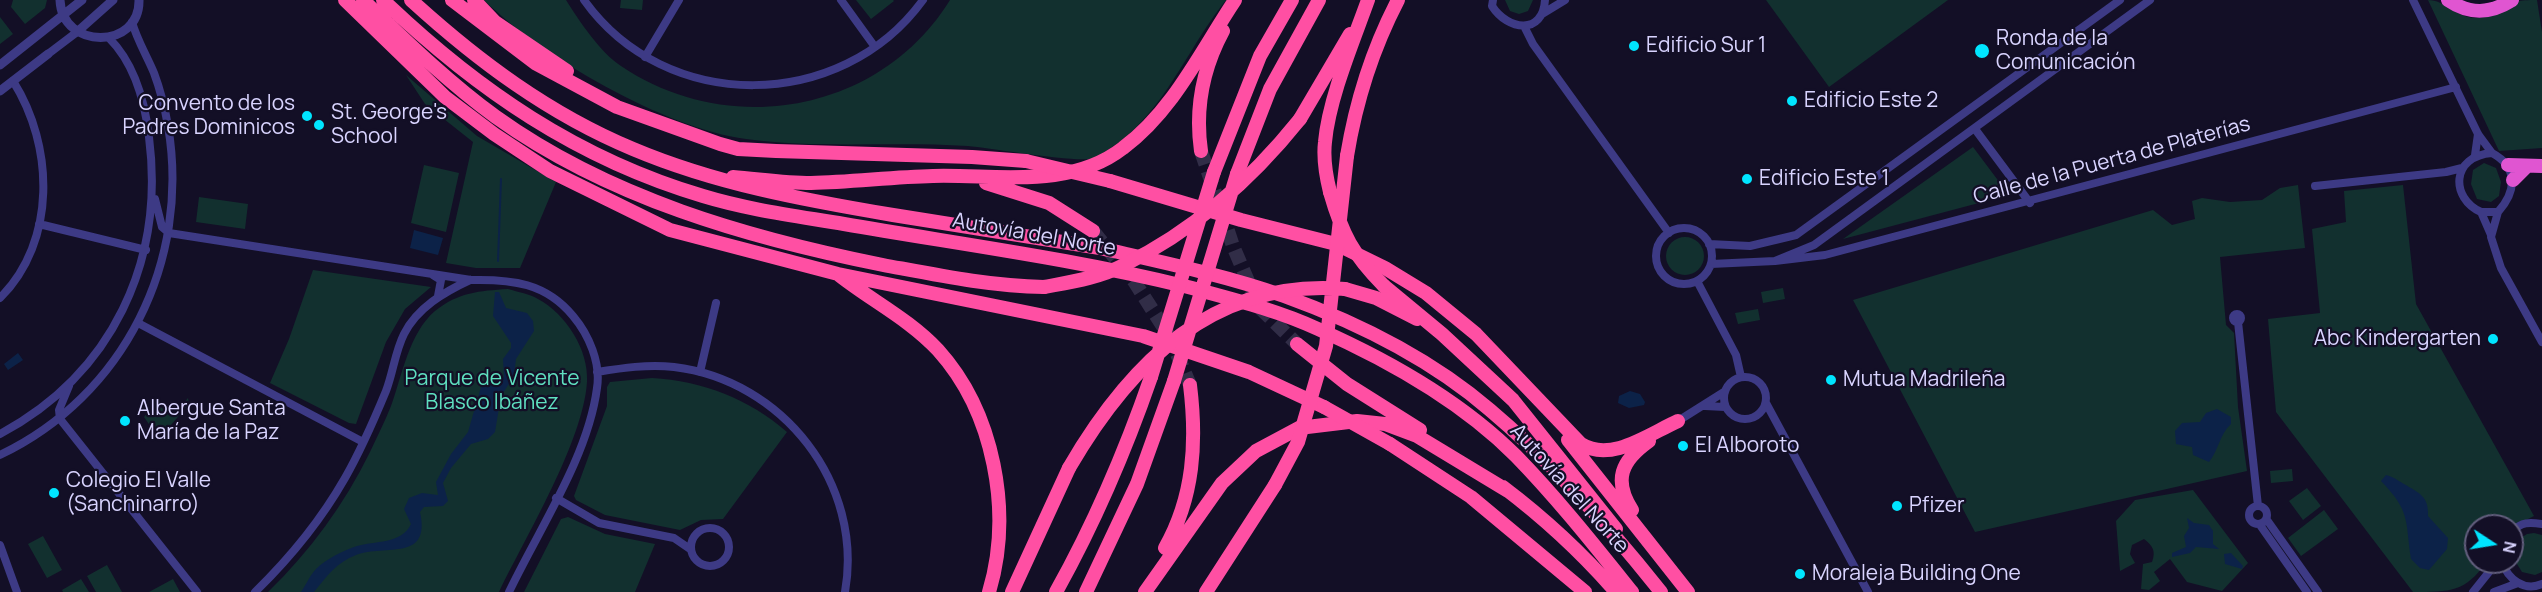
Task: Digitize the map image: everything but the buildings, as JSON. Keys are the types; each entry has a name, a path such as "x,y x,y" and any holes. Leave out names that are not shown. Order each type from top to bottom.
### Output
{"highway":[{"path":"347,0 445,97 494,134 550,171 670,230 838,274 1143,336 1249,372 1324,406 1390,444 1471,497 1585,592"},
{"path":"363,0 420,55 497,118 560,156 627,189 697,217 809,250 964,281 1007,287 1044,287 1088,279 1124,266 1181,231 1251,177 1299,119 1368,0"},
{"name":"Autovía del Norte","path":"383,0 452,63 510,105 568,142 634,171 703,196 801,217 1145,277 1227,297 1315,327 1395,368 1480,425 1514,454 1554,498 1632,592"},
{"name":"Autovía del Norte","path":"411,0 457,41 521,89 579,123 634,150 762,192 1100,248 1234,280 1294,300 1356,327 1404,351 1489,409 1555,472 1631,554 1661,592"},
{"path":"422,0 457,41"},
{"path":"452,0 535,63 617,107 683,132 738,149 1026,161 1110,181 1241,220 1336,244 1385,268 1426,292 1468,327 1581,444 1599,452 1615,450 1678,421"},
{"path":"474,0 495,22 606,94 617,107"},
{"path":"707,175 808,183 936,176 1043,177 1092,166 1121,150 1148,128 1173,96 1235,0"},
{"path":"1201,151 1199,112 1204,78 1215,45 1241,0"},
{"path":"1056,592 1105,498 1127,446 1151,377 1214,172 1260,56 1292,0"},
{"path":"1086,592 1137,484 1174,381 1238,174 1270,89 1319,0"},
{"path":"1368,0 1339,86 1324,141 1325,171 1342,232 1365,267 1384,286 1442,334 1513,400 1608,517 1631,554"},
{"path":"1206,592 1275,485 1298,442 1326,346 1354,112 1386,24 1400,0"},
{"path":"2448,0 2463,9 2481,12 2498,9 2512,0"},
{"path":"2508,165 2542,166"},
{"path":"2512,180 2526,167"},
{"path":"936,176 1008,188 1049,203 1093,231"},
{"path":"838,274 860,292 901,317 938,350 962,383 980,420 993,459 997,501 998,537 994,577 989,592"},
{"path":"1012,592 1069,468 1092,428 1116,395 1175,339 1205,320 1259,295 1315,287 1345,289 1376,298 1442,334"},
{"path":"1297,344 1347,384 1465,459 1508,491 1552,526 1593,565 1616,592"},
{"path":"1136,592 1177,527 1188,492 1194,447 1194,419 1190,386"},
{"path":"1528,389 1688,592"},
{"path":"1145,592 1222,483 1256,451 1299,428 1356,421 1385,424 1417,436 1508,491"},
{"path":"1658,553 1628,504 1621,488 1622,474 1632,453 1678,421"},
{"path":"1545,557 1576,592"}],"street":[{"path":"60,0 63,14 77,32 93,39 109,38 123,32 132,22 140,0"},
{"path":"0,65 82,0"},
{"path":"0,92 77,32 113,0"},
{"path":"584,0 612,32 645,57 686,75 714,83 766,86 798,81 828,72 874,47 903,22 922,0"},
{"path":"645,57 679,0"},
{"path":"841,0 874,47"},
{"path":"1493,0 1492,6 1502,20 1516,26 1524,26 1565,0"},
{"path":"1533,44 1534,32 1545,0"},
{"path":"1709,244 1750,246 1796,235 2120,0"},
{"path":"1711,264 1775,261 1814,245 2150,0"},
{"path":"2413,0 2478,134 2492,153 2508,165 2512,180 2507,202 2498,212 2491,234"},
{"path":"0,455 60,419 96,384 120,356 156,286 169,233 174,181 168,125 154,73 132,22"},
{"path":"1524,26 1533,44 1669,233"},
{"path":"0,434 24,421 71,382 112,331 132,292 146,250 154,172 148,126 135,79 126,58 109,38"},
{"path":"0,298 26,260 39,224 44,174 41,150 28,109 13,81"},
{"name":"Calle de la Puerta de Platerías","path":"1775,261 1826,255 2030,203 2456,87"},
{"path":"1975,129 2030,203"},
{"path":"2315,186 2446,172 2462,168 2475,155 2478,134"},
{"path":"2475,155 2492,153"},
{"path":"2460,184 2462,168"},
{"path":"2446,172 2460,184 2472,206 2481,212 2491,234 2501,268 2542,342"},
{"path":"153,195 162,227 169,233 471,280 513,281 550,294 581,326 591,345 597,372 597,387 586,431 556,498 509,592"},
{"path":"2481,212 2498,212"},
{"path":"39,224 146,250"},
{"path":"1687,228 1696,231 1709,244 1711,264 1697,281 1678,284 1662,274 1658,266 1658,247 1669,233 1687,228"},
{"path":"431,273 441,280 437,298"},
{"path":"255,592 276,571 322,515 363,442 386,390 404,334 423,309 437,298 471,280"},
{"path":"1697,281 1736,355 1741,377"},
{"path":"700,372 716,303"},
{"path":"2238,322 2259,506"},
{"path":"138,323 363,442"},
{"path":"597,372 646,366 674,367 700,372 745,389 779,411 820,460 843,517 848,555 845,592"},
{"path":"1678,421 1705,406 1724,392 1730,382 1741,377 1752,377 1761,384 1766,392 1766,404 1869,592"},
{"path":"71,382 58,410 60,419 197,592"},
{"path":"1724,392 1725,407 1732,415 1741,419 1757,416 1778,427"},
{"path":"1757,416 1766,404"},
{"path":"1705,406 1725,407"},
{"path":"556,498 599,523 674,538 695,534 704,528 719,530 729,542 729,550 726,558 712,566 697,562 690,549 674,538"},
{"path":"2259,506 2267,511 2263,523 2254,524 2249,513 2252,508 2259,506"},
{"path":"2263,523 2307,592"},
{"path":"2263,523 2318,592"},
{"path":"2524,523 2542,524"},
{"path":"690,549 695,534"},
{"path":"0,545 3,565 17,592"},
{"path":"2474,592 2488,574"},
{"path":"2507,574 2528,589 2540,587"},
{"path":"2494,592 2518,583"}],"green space":[{"path":"13,0 47,0 45,8 25,24 11,7"},
{"path":"484,0 566,0 598,45 621,66 663,89 708,102 754,107 800,103 844,90 884,68 920,38 950,0 1226,0 1210,21 1169,87 1137,127 1117,144 1094,158 1072,159 968,146 773,142 714,132 679,121 606,87 538,44"},
{"path":"621,0 643,0 642,10 620,8"},
{"path":"856,0 893,0 894,1 871,19"},
{"path":"1505,0 1533,0 1528,11 1519,14 1510,11"},
{"path":"1766,0 1948,0 1829,87"},
{"path":"2428,0 2440,3 2468,17 2482,18 2494,15 2519,1 2537,0 2542,32 2542,148 2499,151"},
{"path":"0,17 13,34 0,44"},
{"path":"406,75 477,136 556,182 520,268 476,268 446,263 473,142 425,104"},
{"path":"1973,147 2009,195 1843,239"},
{"path":"2484,163 2496,168 2501,182 2499,196 2491,202 2477,199 2471,184 2473,170"},
{"path":"424,165 459,173 446,232 411,223"},
{"path":"2298,185 2305,248 2220,257 2226,325 2234,333 2238,407 2247,471 1975,532 1853,300 2153,210 2172,225 2195,219 2192,201 2202,198 2230,202 2262,200 2280,188"},
{"path":"2403,185 2416,304 2534,516 2524,521 2524,514 2464,514 2464,574 2477,574 2464,585 2456,588 2437,592 2413,592 2276,412 2268,319 2320,313 2312,229 2346,222 2344,191"},
{"path":"199,197 248,204 245,229 196,222"},
{"path":"1685,237 1699,242 1704,256 1699,270 1685,275 1671,270 1666,256 1671,242"},
{"path":"313,270 431,287 405,309 386,342 356,424 349,423 270,383 289,339"},
{"path":"1783,288 1785,299 1763,303 1761,292"},
{"name":"Parque de Vicente Blasco Ibáñez","path":"508,289 538,299 566,323 580,346 587,370 587,382 583,406 565,460 499,592 268,592 312,544 360,472 391,406 413,343 426,320 435,311 461,296"},
{"path":"1758,309 1760,320 1738,324 1735,313"},
{"path":"652,378 689,383 724,394 757,410 787,432 723,519 701,520 680,530 605,515 576,500 574,496 607,406 607,387 610,382"},
{"path":"188,398 189,404 159,439 144,417 155,403 173,416"},
{"path":"2292,469 2293,481 2271,483 2270,471"},
{"path":"2307,488 2321,506 2303,520 2289,501"},
{"path":"2193,490 2248,563 2222,591 2187,582 2170,559 2154,572 2160,581 2149,590 2141,589 2143,564 2152,562 2153,549 2144,539 2132,545 2130,554 2135,563 2120,571 2116,521 2135,500"},
{"path":"2324,510 2338,529 2301,556 2288,538"},
{"path":"568,517 605,534 655,544 635,592 524,592 561,519"},
{"path":"2542,535 2542,572 2535,575 2524,572 2524,536"},
{"path":"43,536 62,570 47,578 28,544"},
{"path":"107,565 122,592 96,592 87,576"},
{"path":"81,579 89,592 63,592 62,590"},
{"path":"173,579 180,592 149,592"}],"water":[{"path":"414,230 443,238 438,255 410,248"},
{"path":"495,292 499,292 506,308 527,313 533,321 534,331 516,359 514,376 501,396 495,432 488,439 471,444 451,468 443,483 448,501 443,506 424,507 420,512 422,528 419,538 412,545 356,555 338,566 314,592 301,592 314,571 330,558 357,546 387,541 407,530 411,524 404,509 409,498 422,493 438,495 436,482 451,454 468,432 481,387 495,383 504,377 503,359 511,348 511,343 493,316"},
{"path":"18,353 23,360 8,370 4,364"},
{"path":"1630,391 1640,394 1645,402 1644,405 1629,408 1618,403 1619,396"},
{"path":"2217,409 2231,417 2231,424 2209,462 2193,455 2192,447 2176,444 2175,431 2182,423 2200,422 2206,413"},
{"path":"2386,475 2414,490 2425,499 2428,516 2448,538 2447,549 2429,570 2420,568 2411,559 2407,525 2402,509 2381,481"},
{"path":"2187,518 2194,523 2209,525 2213,531 2213,544 2219,549 2196,547 2190,553 2172,557 2172,553 2186,547 2184,536 2189,528"},
{"path":"2231,553 2243,566 2242,569 2225,564 2224,554"}],"waterway":[{"path":"498,261 501,179"}],"tunnel":[{"path":"1201,151 1233,246 1259,307 1297,344"},
{"path":"1093,231 1134,281 1169,336"},
{"path":"1177,354 1190,385"}],"place":[{"name":"Edificio Sur 1","path":"1634,46"},
{"name":"Ronda de la Comunicación","path":"1982,51"},
{"name":"Edificio Este 2","path":"1792,101"},
{"name":"Convento de los Padres Dominicos","path":"307,116"},
{"name":"St. George's School","path":"319,125"},
{"name":"Edificio Este 1","path":"1747,179"},
{"name":"Abc Kindergarten","path":"2493,339"},
{"name":"Mutua Madrileña","path":"1831,380"},
{"name":"Albergue Santa María de la Paz","path":"125,421"},
{"name":"El Alboroto","path":"1683,446"},
{"name":"Colegio El Valle (Sanchinarro)","path":"54,493"},
{"name":"Pfizer","path":"1897,506"},
{"name":"Moraleja Building One","path":"1800,574"}]}
